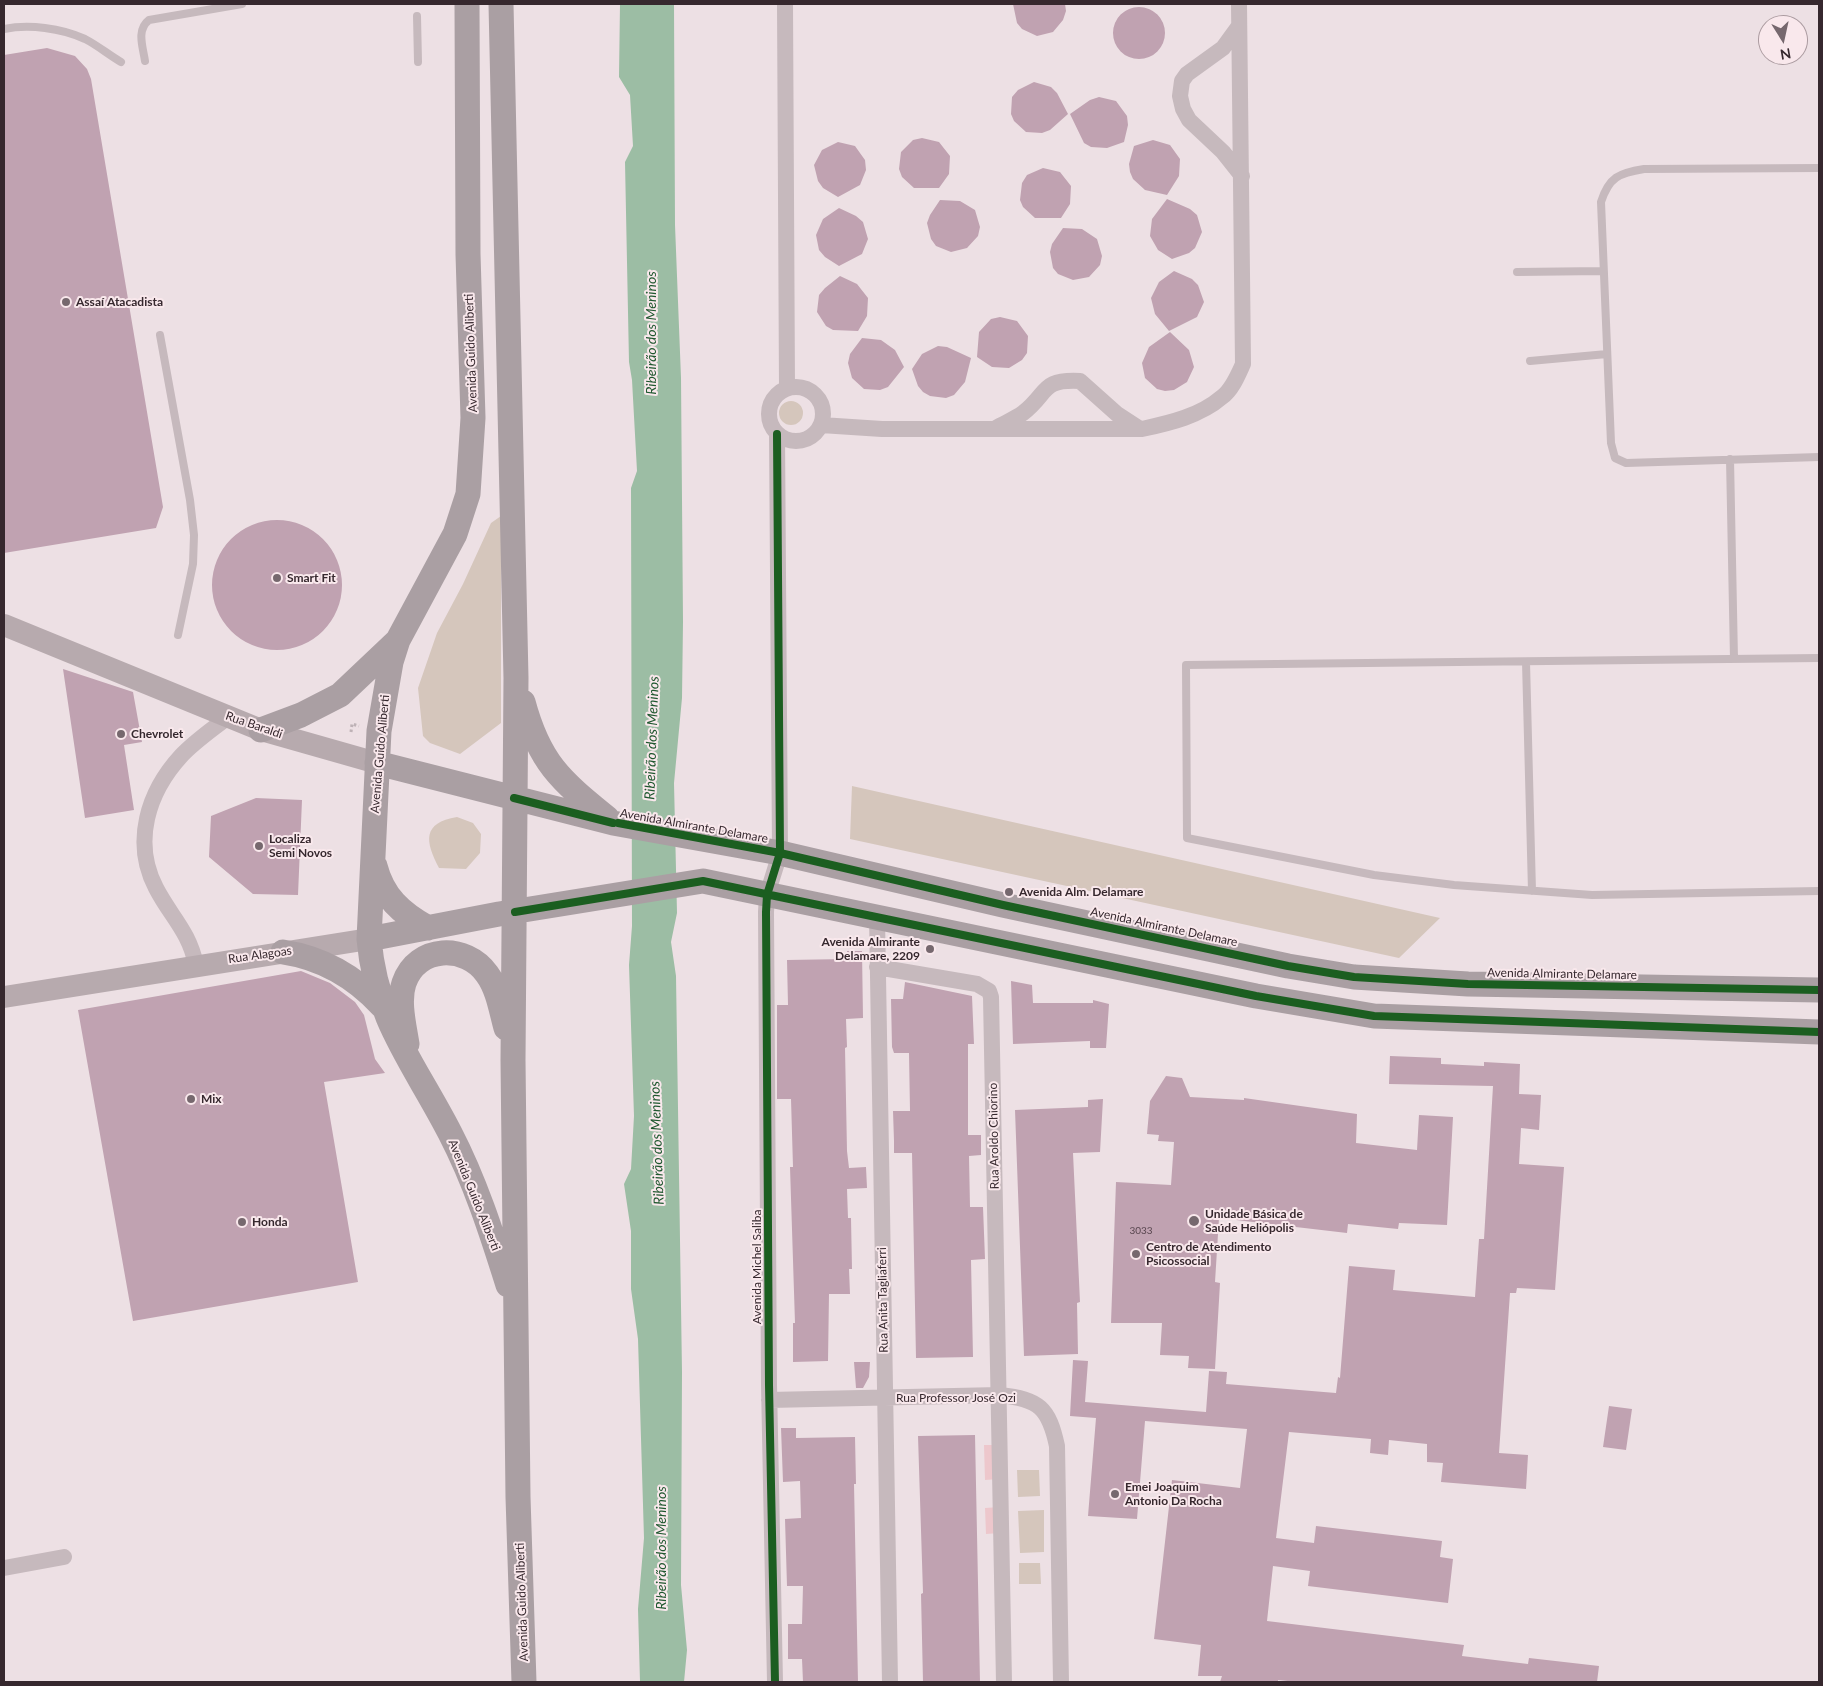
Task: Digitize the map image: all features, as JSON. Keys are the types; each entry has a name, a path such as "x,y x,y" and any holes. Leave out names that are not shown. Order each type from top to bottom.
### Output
{"main road":[{"name":"Avenida Guido Aliberti","path":"467,4 468,254 473,418 468,494 455,534 398,640 385,690 378,762 369,939 371,966 382,1006 462,1160 489,1228 516,1312"},
{"name":"Avenida Guido Aliberti","path":"501,4 516,678 513,1060 518,1498 524,1682"},
{"path":"261,730 301,715 340,695 398,640"},
{"path":"516,678 532,733 549,765 571,789 615,823"},
{"name":"Rua Baraldi","path":"378,762 514,798"},
{"name":"Avenida Almirante Delamare","path":"514,798 615,823 780,853 974,898 1288,966 1354,977 1433,982 1819,990"},
{"path":"372,856 381,885 390,900 404,914 428,928"},
{"path":"515,912 703,881 1256,996 1374,1016 1819,1032"},
{"name":"Rua Alagoas","path":"369,939 515,912"},
{"path":"283,952 301,955 335,968 357,982 382,1006"},
{"path":"412,1067 403,1012 403,986 407,976 418,962 428,956 440,953 462,955 476,962 487,974 498,998 513,1060"},
{"path":"1256,996 1301,990 1373,1002 1427,1003 1435,1000 1439,994 1439,989 1433,982"}],"street":[{"path":"785,4 787,388"},
{"path":"821,425 882,430 1140,429 1180,420 1223,397 1237,377 1243,364 1239,4"},
{"path":"1239,26 1223,48 1187,74 1182,81 1180,96 1183,109 1189,120 1224,152 1242,176"},
{"path":"994,430 1022,413 1047,385 1062,380 1080,380 1117,414 1140,429"},
{"path":"796,387 813,392 822,407 821,425 817,432 802,441 793,441 777,434 771,427 769,408 772,400 787,388 796,387"},
{"name":"Avenida Michel Saliba","path":"775,1682 769,1400 768,895 780,853 777,434"},
{"name":"Rua Baraldi","path":"4,624 261,730 378,762"},
{"path":"196,965 189,940 151,877 146,856 145,825 154,795 163,780 182,756 228,717"},
{"name":"Rua Anita Tagliaferri","path":"877,917 890,1682"},
{"name":"Rua Alagoas","path":"4,997 369,939"},
{"name":"Rua Aroldo Chiorino","path":"877,967 977,984 989,991 991,997 1004,1682"},
{"name":"Rua Professor José Ozi","path":"769,1400 1000,1395 1020,1397 1034,1402 1045,1412 1053,1424 1057,1446 1061,1682"},
{"path":"4,1568 64,1557"}],"lane":[{"path":"145,61 140,31 143,24 149,20 242,4"},
{"path":"417,16 418,62"},
{"path":"4,29 24,26 74,35 85,39 121,62"},
{"path":"1819,168 1644,169 1626,172 1611,180 1605,189 1601,202 1611,443 1614,458 1626,463 1819,457"},
{"path":"1517,272 1603,271"},
{"path":"160,335 190,500 194,535 193,564 178,635"},
{"path":"1530,361 1607,354"},
{"path":"1730,460 1734,659"},
{"path":"1819,658 1186,665 1187,838 1374,875 1454,885 1592,895 1819,891"},
{"path":"1526,662 1532,891"}],"path":[{"path":"351,732 352,724 360,726"}],"shaded area":[{"path":"791,401 796,402 802,408 802,418 796,424 791,425 786,424 780,418 779,413 780,408 786,402"},
{"path":"501,516 501,723 460,754 430,743 423,736 418,688 437,633 463,584 491,523"},
{"path":"852,786 1440,918 1399,958 850,839"},
{"path":"457,817 473,823 481,834 480,853 466,869 439,868 429,842 432,829 437,824"},
{"path":"1017,1470 1039,1470 1040,1496 1018,1497"},
{"path":"1044,1510 1044,1552 1020,1553 1018,1511"},
{"path":"1019,1563 1040,1563 1041,1584 1019,1584"}],"sand":[{"path":"984,1445 997,1445 999,1479 985,1480"},
{"path":"1000,1507 1000,1533 986,1534 985,1508"}],"water":[{"name":"Ribeirão dos Meninos","path":"620,4 674,4 675,225 681,378 683,622 682,698 674,783 677,913 671,942 676,976 682,1372 681,1585 687,1650 684,1682 640,1682 638,1609 644,1538 638,1339 631,1289 631,1231 624,1184 631,1169 634,1116 629,965 632,926 631,488 637,471 632,380 629,362 625,162 633,146 630,95 619,77"}],"building":[{"path":"1013,4 1065,4 1066,11 1063,20 1053,32 1037,36 1022,29 1017,23"},
{"path":"1139,7 1153,11 1161,19 1165,33 1161,47 1153,55 1139,59 1125,55 1117,47 1113,33 1117,19 1125,11"},
{"name":"Assaí Atacadista","path":"47,48 75,56 87,69 91,79 163,507 156,528 4,553 4,55"},
{"path":"1034,82 1051,87 1057,93 1068,114 1050,130 1042,133 1026,132 1014,121 1011,114 1012,97 1018,90"},
{"path":"1099,97 1116,101 1127,116 1128,125 1124,142 1107,148 1091,147 1084,143 1070,114 1090,100"},
{"path":"922,138 939,142 950,156 949,174 939,188 914,188 902,177 899,169 901,152 913,140"},
{"path":"1153,140 1170,145 1180,159 1179,176 1167,195 1145,190 1133,179 1130,172 1129,164 1134,146"},
{"path":"838,142 855,146 865,160 866,170 860,185 838,197 823,188 818,181 814,165 822,150"},
{"path":"1043,168 1060,172 1071,186 1070,204 1061,218 1035,218 1023,207 1020,200 1022,183 1027,175"},
{"path":"1167,199 1190,209 1197,215 1202,232 1195,248 1189,253 1172,259 1158,250 1150,236 1152,219"},
{"path":"940,200 960,201 975,210 980,227 978,236 967,248 951,252 936,246 931,239 927,223"},
{"path":"839,208 856,216 863,222 868,239 862,254 839,266 825,257 819,250 816,235 823,219"},
{"path":"1063,228 1082,229 1097,239 1102,256 1100,265 1089,277 1073,280 1058,274 1053,268 1050,252 1052,244"},
{"path":"1174,271 1192,279 1198,285 1204,302 1197,317 1169,331 1155,314 1151,298 1159,282"},
{"path":"840,276 857,284 868,298 867,316 858,331 833,330 826,326 817,312 819,295"},
{"path":"1000,317 1017,321 1028,336 1027,353 1022,360 1009,368 992,367 977,357 979,332 991,319"},
{"path":"1170,332 1189,350 1194,367 1187,382 1174,390 1165,391 1157,389 1145,378 1142,363 1149,347"},
{"path":"862,338 881,340 895,350 904,367 888,387 880,390 864,389 852,378 848,363 850,354"},
{"path":"938,346 947,347 971,358 965,382 954,395 946,398 930,396 923,392 918,386 912,369 922,354"},
{"name":"Smart Fit","path":"277,520 302,525 323,539 337,560 342,585 337,610 323,631 302,645 277,650 252,645 231,631 217,610 212,585 217,560 231,539 252,525"},
{"path":"63,669 133,692 142,742 124,745 134,810 85,818"},
{"path":"256,798 302,800 298,895 253,894 209,857 211,816"},
{"path":"847,951 862,951 863,1018 846,1019 847,1151 849,1168 866,1167 867,1188 847,1189 848,1218 851,1218 852,1269 849,1269 850,1294 829,1294 828,1361 793,1362 793,1323 795,1323 790,1167 793,1167 791,1099 777,1099 777,1005 788,1005 787,960 847,959"},
{"path":"301,971 330,983 355,1002 364,1015 375,1059 385,1073 324,1082 358,1282 133,1321 78,1010"},
{"path":"1011,981 1032,985 1033,1003 1093,1003 1093,1000 1109,1004 1106,1048 1090,1048 1090,1041 1013,1044"},
{"path":"905,982 972,996 974,1044 968,1044 968,1135 981,1135 981,1155 969,1156 970,1207 983,1207 985,1259 971,1260 973,1357 916,1358 912,1153 894,1153 893,1111 910,1111 909,1053 894,1053 892,1047 891,999 903,999"},
{"path":"1390,1056 1441,1058 1441,1064 1484,1066 1484,1062 1520,1064 1519,1094 1541,1095 1539,1130 1521,1128 1519,1164 1564,1167 1555,1290 1517,1288 1516,1293 1510,1293 1499,1453 1528,1455 1526,1489 1441,1482 1443,1463 1427,1462 1427,1444 1389,1440 1388,1455 1370,1453 1371,1439 1289,1432 1276,1538 1314,1543 1316,1526 1442,1541 1440,1557 1453,1559 1448,1603 1308,1586 1310,1571 1273,1566 1267,1621 1464,1645 1462,1656 1528,1664 1529,1658 1599,1666 1597,1682 1297,1682 1278,1680 1278,1682 1220,1682 1222,1676 1198,1676 1201,1645 1154,1639 1172,1480 1240,1488 1247,1429 1145,1421 1137,1519 1088,1516 1096,1418 1070,1416 1073,1360 1088,1361 1085,1402 1206,1412 1209,1371 1227,1372 1226,1384 1336,1393 1338,1377 1340,1378 1349,1266 1395,1270 1393,1290 1475,1297 1479,1239 1484,1239 1493,1086 1389,1084"},
{"path":"1166,1076 1182,1078 1190,1097 1244,1100 1244,1098 1357,1114 1356,1143 1417,1150 1419,1115 1453,1117 1447,1225 1399,1223 1398,1229 1348,1224 1347,1233 1219,1218 1215,1282 1220,1283 1215,1369 1188,1368 1189,1356 1160,1355 1162,1323 1111,1323 1116,1182 1171,1185 1174,1142 1158,1141 1159,1135 1147,1134 1150,1101"},
{"path":"1103,1099 1100,1152 1073,1153 1080,1302 1077,1303 1078,1354 1024,1356 1015,1110 1088,1107 1088,1100"},
{"path":"854,1362 870,1362 869,1377 863,1388 856,1388"},
{"path":"1609,1406 1632,1409 1626,1450 1603,1447"},
{"path":"781,1428 796,1428 796,1438 855,1437 856,1484 854,1484 858,1682 803,1682 802,1659 788,1659 788,1624 802,1624 803,1586 787,1586 785,1519 801,1518 800,1481 783,1482"},
{"path":"975,1435 980,1682 923,1682 921,1594 923,1593 918,1436"}],"cycle path":[{"path":"775,1682 769,1385 766,912 767,895 780,853 777,434"},
{"path":"514,798 613,823"},
{"path":"618,823 780,853 1003,905 1288,966 1354,977 1468,984 1819,990"},
{"path":"515,912 703,881 1256,996 1374,1016 1819,1032"}],"place":[{"name":"Assaí Atacadista","path":"66,302"},
{"name":"Smart Fit","path":"277,578"},
{"name":"Chevrolet","path":"121,734"},
{"name":"Localiza Semi Novos","path":"259,846"},
{"name":"Avenida Alm. Delamare","path":"1009,892"},
{"name":"Avenida Almirante Delamare, 2209","path":"930,949"},
{"name":"Mix","path":"191,1099"},
{"name":"Unidade Básica de Saúde Heliópolis","path":"1194,1221"},
{"name":"Honda","path":"242,1222"},
{"name":"Centro de Atendimento Psicossocial","path":"1136,1254"},
{"name":"Emei Joaquim Antonio Da Rocha","path":"1115,1494"}]}
